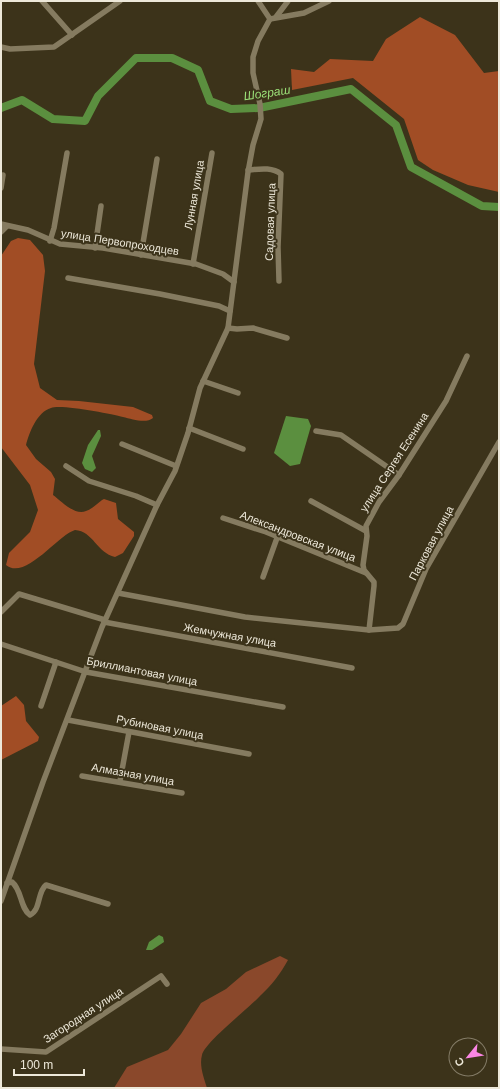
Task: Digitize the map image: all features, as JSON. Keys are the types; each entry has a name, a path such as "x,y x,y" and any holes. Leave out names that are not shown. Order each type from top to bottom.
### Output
{"street":[{"path":"42,1 72,35"},
{"path":"1,47 10,50 49,48 72,35 120,1"},
{"path":"258,1 270,19"},
{"path":"276,17 288,1"},
{"path":"1,901 105,621 176,466 203,382 228,328 248,170 262,112 253,73 253,57 258,41 270,19 304,13 329,1"},
{"path":"50,241 54,228 67,153"},
{"name":"Лунная улица","path":"193,264 212,153"},
{"path":"141,255 157,159"},
{"name":"Садовая улица","path":"248,170 269,169 276,170 281,174 278,247 279,281"},
{"path":"1,188 3,175"},
{"path":"95,248 102,206"},
{"path":"1,232 4,225"},
{"name":"улица Первопроходцев","path":"4,225 28,230 50,241 60,244 95,248 193,264 213,270 234,282"},
{"path":"68,278 160,294 218,306 230,311"},
{"path":"228,328 253,328 287,338"},
{"name":"улица Сергея Есенина","path":"369,630 374,582 363,565 367,536 366,531 370,516 399,475 446,401 467,356"},
{"path":"203,382 238,393"},
{"path":"189,428 243,449"},
{"path":"316,431 341,435 399,475"},
{"name":"Парковая улица","path":"369,630 401,627 426,569 499,442"},
{"path":"122,444 176,466"},
{"path":"66,466 89,481 136,496 157,505"},
{"path":"311,501 366,531"},
{"name":"Александровская улица","path":"223,518 266,532 277,538 367,573"},
{"path":"264,577 277,538"},
{"path":"118,593 245,617 369,630"},
{"name":"Жемчужная улица","path":"1,612 18,594 105,621 352,668"},
{"name":"Бриллиантовая улица","path":"1,644 86,672 283,707"},
{"path":"41,706 56,662"},
{"name":"Рубиновая улица","path":"68,720 249,754"},
{"path":"120,781 129,732"},
{"name":"Алмазная улица","path":"82,776 120,781 182,793"},
{"path":"8,883 12,882 19,889 26,911 30,915 35,911 43,888 46,885 108,904"},
{"name":"Загородная улица","path":"1,1048 46,1052 161,976 167,984"}],"shaded area":[{"path":"420,17 455,35 484,73 499,71 499,192 468,185 433,170 418,160 404,119 353,78 292,90 291,69 314,72 330,59 373,61 386,39"},
{"path":"18,238 30,240 43,255 45,271 34,364 40,388 57,400 133,407 152,415 153,418 147,421 65,407 51,408 46,410 38,418 29,435 26,445 36,459 51,472 55,479 53,495 68,507 82,512 91,509 104,499 116,503 118,519 134,532 134,536 123,553 115,557 109,555 86,534 75,530 32,562 22,567 14,568 6,565 9,553 30,532 38,510 30,485 1,447 1,256 11,241"},
{"path":"286,416 308,419 311,426 300,464 290,466 274,453"},
{"path":"98,430 100,430 101,436 92,456 96,468 92,472 85,469 82,463 88,445"},
{"path":"16,696 24,705 26,721 39,737 38,741 1,760 1,706"},
{"path":"159,935 163,937 164,942 152,950 146,950 149,942"},
{"path":"280,956 288,960 276,979 205,1049 202,1055 201,1063 207,1088 114,1088 127,1067 168,1050 181,1034 201,1003 226,989 246,972"}],"waterway":[{"name":"Шограш","path":"1,108 22,100 53,119 85,121 98,96 136,58 172,58 198,70 210,101 231,109 259,108 351,89 396,125 411,167 482,206 499,207"}]}
